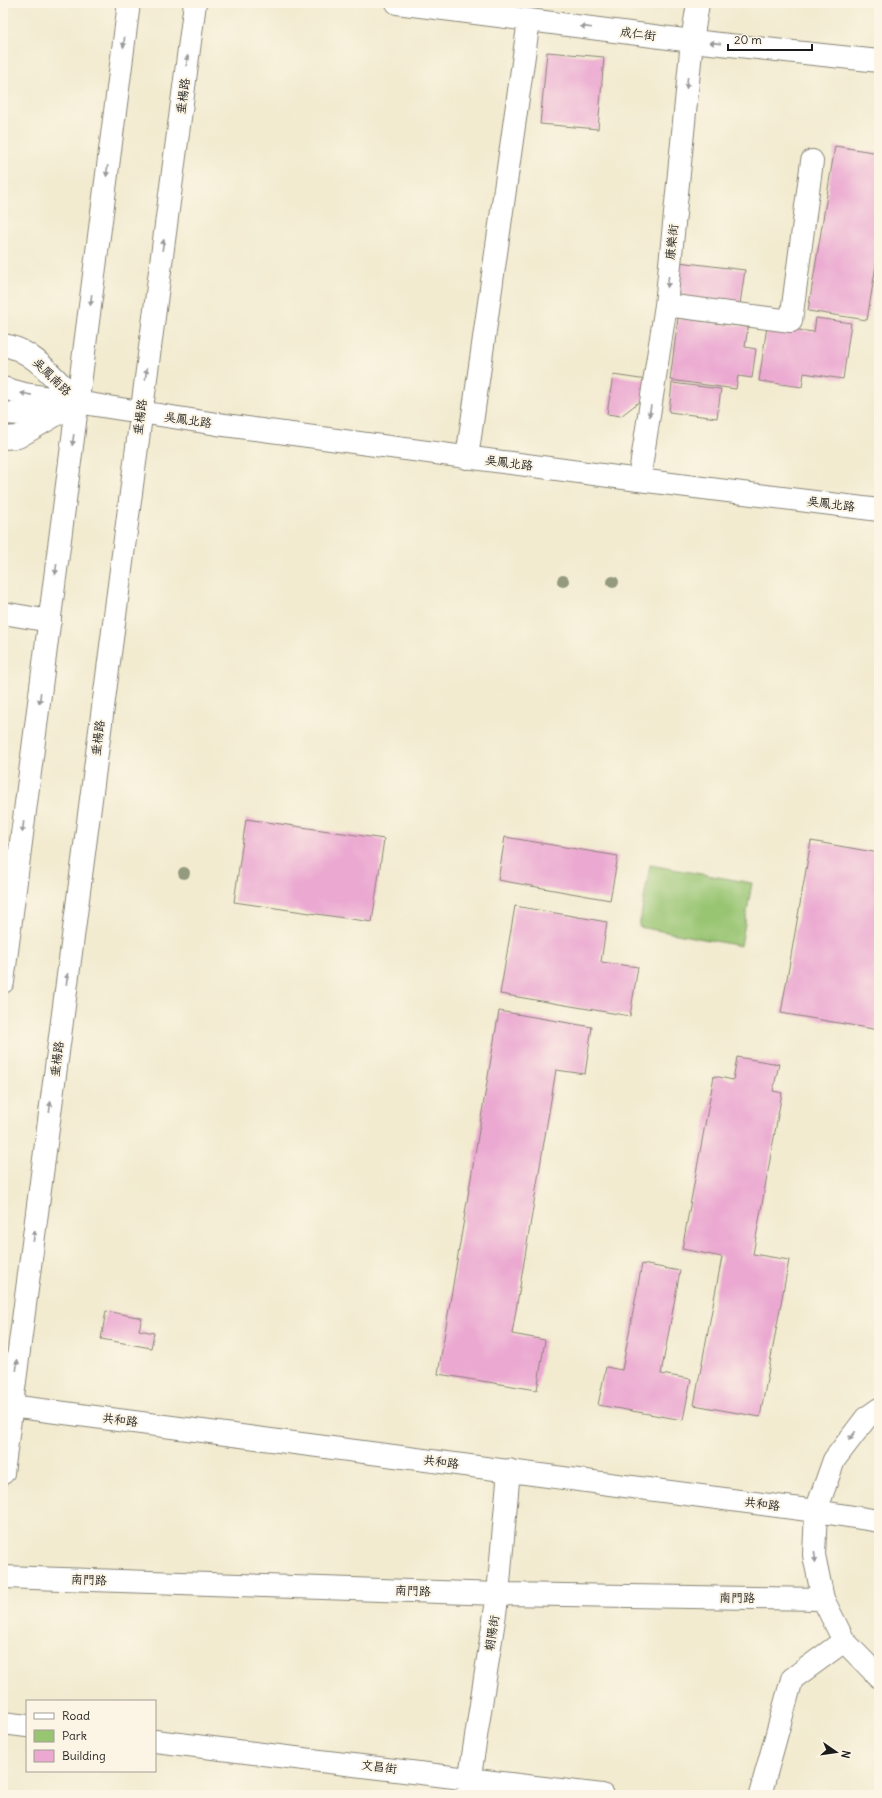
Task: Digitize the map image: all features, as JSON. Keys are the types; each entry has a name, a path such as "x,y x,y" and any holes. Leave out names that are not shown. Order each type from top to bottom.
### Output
{"street":[{"path":"3,982 129,3"},
{"name":"垂楊路","path":"3,1473 7,1405 195,3"},
{"name":"成仁街","path":"397,3 426,5 529,20 692,40 879,61"},
{"name":"康樂街","path":"639,480 666,305 692,40 698,3"},
{"path":"467,458 529,20"},
{"path":"666,305 791,321 812,161"},
{"name":"吳鳳南路","path":"3,345 9,346 30,356 78,402"},
{"name":"吳鳳南路","path":"3,388 78,402"},
{"name":"吳鳳南路","path":"3,413 21,414 78,402"},
{"name":"吳鳳南路","path":"3,438 18,437 78,402"},
{"name":"吳鳳北路","path":"78,402 140,413 467,458 879,510"},
{"path":"3,613 50,621"},
{"name":"共和路","path":"7,1405 509,1470 816,1511 879,1521"},
{"path":"879,1409 866,1418 834,1460 816,1511 814,1555 823,1599 844,1641 879,1677"},
{"name":"朝陽街","path":"468,1786 498,1594 509,1470"},
{"name":"南門路","path":"3,1577 498,1594 823,1599"},
{"path":"760,1795 792,1679 844,1641"},
{"path":"3,1723 26,1726"},
{"name":"文昌街","path":"156,1741 468,1786 602,1795"}],"green space":[{"path":"650,865 752,883 741,946 639,927"}],"building":[{"path":"547,52 604,57 598,129 540,124"},
{"path":"835,146 879,153 879,247 867,320 808,311"},
{"path":"679,262 745,270 740,304 675,296"},
{"path":"678,318 748,327 745,347 756,349 752,378 738,376 736,389 670,380"},
{"path":"816,318 851,323 843,379 804,373 802,387 759,381 767,326 814,332"},
{"path":"613,375 647,380 644,398 621,416 607,414"},
{"path":"672,383 721,389 717,418 669,412"},
{"path":"246,819 384,839 372,922 234,902"},
{"path":"505,837 618,856 610,900 498,880"},
{"path":"811,841 879,853 879,1030 781,1013"},
{"path":"515,906 607,922 601,962 638,967 630,1016 500,994"},
{"path":"499,1011 592,1027 585,1074 556,1070 512,1334 545,1340 537,1390 438,1374"},
{"path":"737,1057 779,1064 773,1091 782,1093 753,1254 789,1260 760,1417 694,1405 722,1257 682,1249 714,1076 733,1080"},
{"path":"642,1264 680,1271 661,1374 691,1379 683,1420 598,1405 606,1367 622,1370"},
{"path":"106,1311 142,1318 139,1330 154,1333 151,1348 101,1339"}]}
